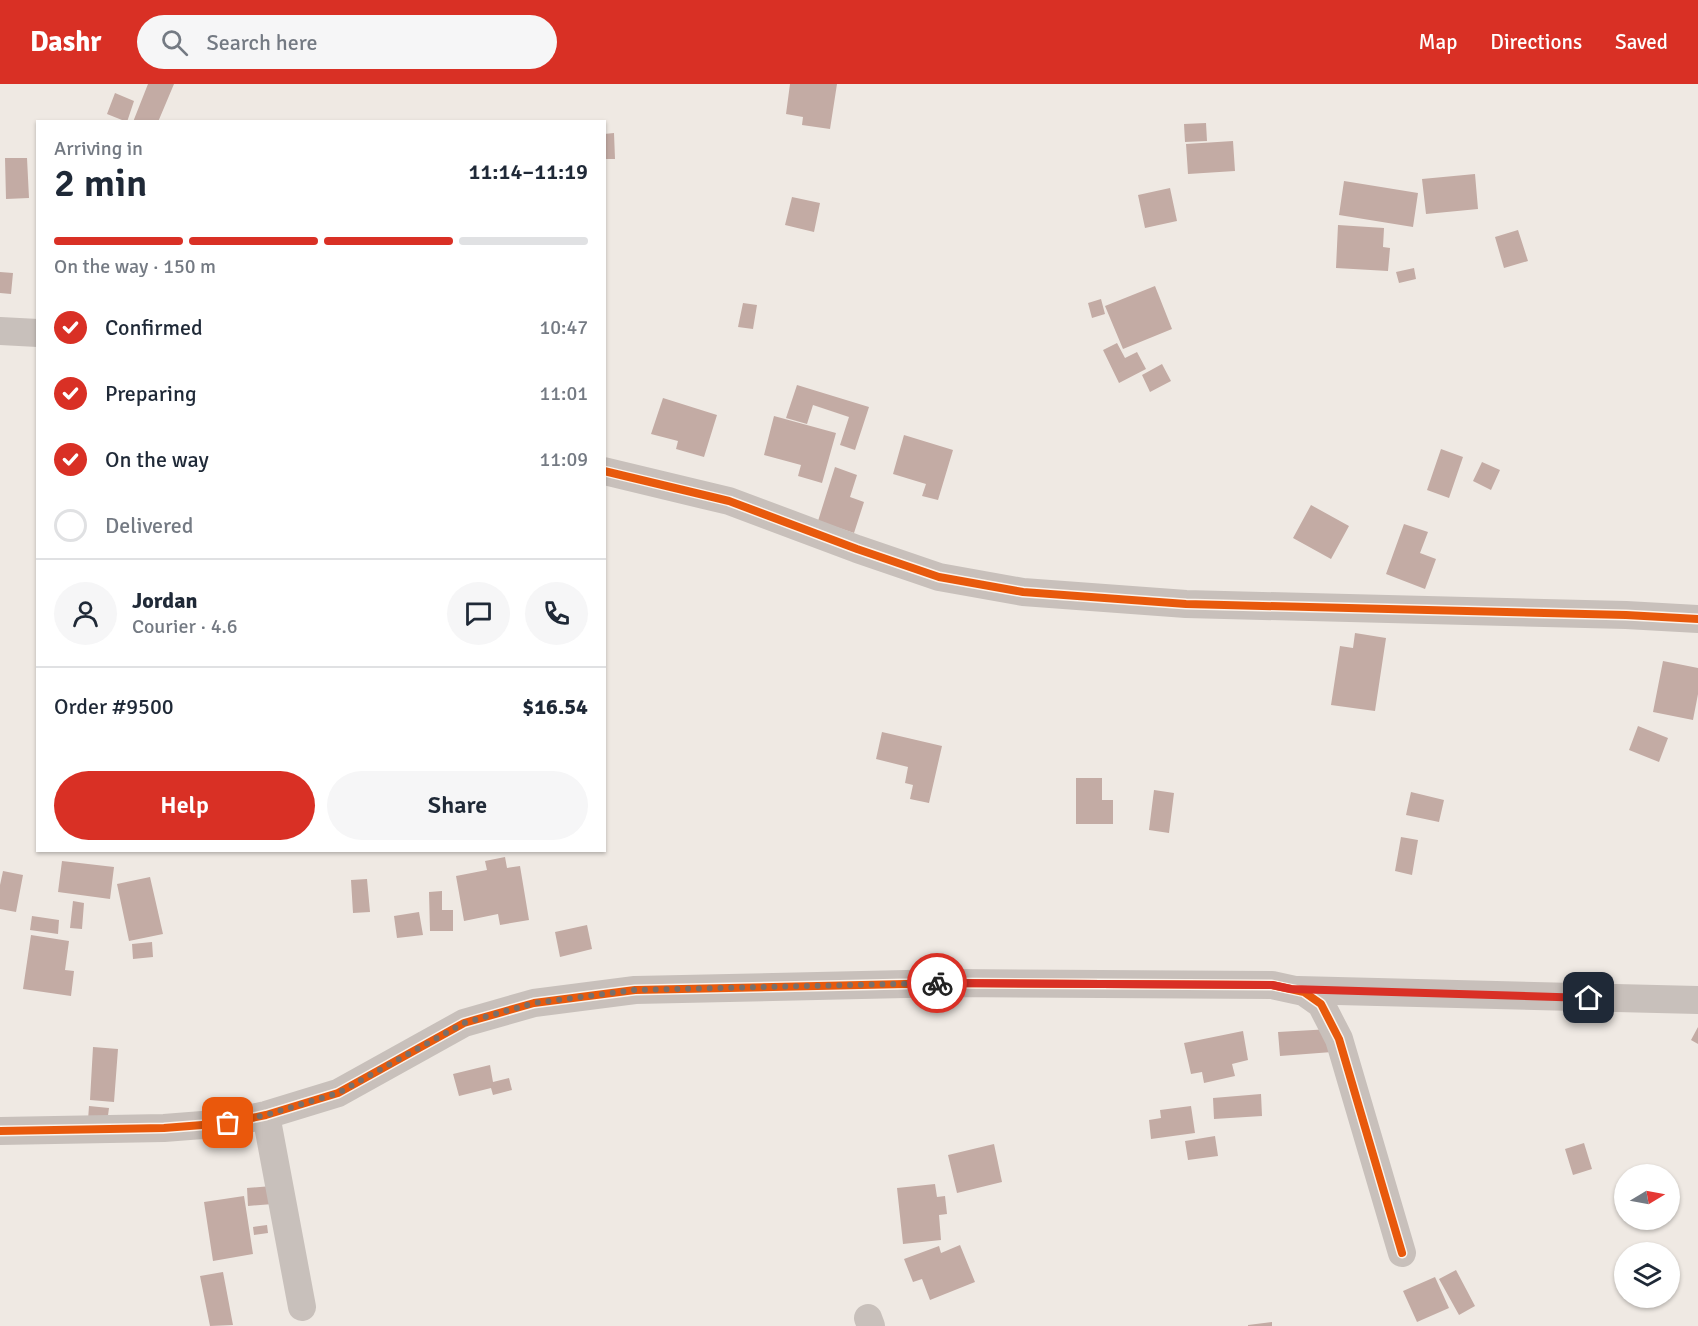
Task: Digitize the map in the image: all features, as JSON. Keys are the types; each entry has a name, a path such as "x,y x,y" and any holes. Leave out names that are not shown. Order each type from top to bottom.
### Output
{"street":[{"path":"0,331 36,333"},
{"path":"606,471 729,501 939,577 1023,592 1186,604 1626,615 1698,619"},
{"path":"0,1131 164,1128 228,1123 266,1115 338,1093 464,1023 534,1003 624,991 950,983 1272,985 1304,992 1321,1004 1339,1040 1402,1253"},
{"path":"1291,989 1698,1000"},
{"path":"266,1115 302,1307"}],"building":[{"path":"148,84 174,84 159,120 134,120"},
{"path":"790,84 837,84 830,129 802,125 803,117 786,114"},
{"path":"115,93 134,101 128,120 107,114"},
{"path":"1206,123 1207,141 1185,142 1184,124"},
{"path":"614,133 615,159 606,159 606,134"},
{"path":"1233,141 1235,171 1188,174 1186,144"},
{"path":"5,158 27,158 29,198 6,199"},
{"path":"1475,174 1478,209 1426,214 1422,179"},
{"path":"1344,181 1418,193 1413,227 1339,215"},
{"path":"1170,188 1177,221 1145,228 1138,195"},
{"path":"792,197 820,203 814,232 785,225"},
{"path":"1338,225 1384,228 1383,247 1390,248 1388,271 1336,268"},
{"path":"1518,230 1528,261 1504,268 1495,237"},
{"path":"1414,268 1416,279 1399,283 1396,272"},
{"path":"0,272 13,273 11,294 0,293"},
{"path":"1155,286 1172,329 1123,349 1105,306"},
{"path":"1101,299 1105,314 1092,318 1088,303"},
{"path":"743,303 757,305 753,329 738,327"},
{"path":"1117,343 1125,358 1137,352 1146,369 1119,383 1103,350"},
{"path":"1162,364 1171,381 1150,392 1142,375"},
{"path":"797,385 869,407 855,450 840,445 849,417 813,405 807,424 786,418"},
{"path":"663,398 717,415 704,457 676,449 678,441 651,434"},
{"path":"774,416 836,433 822,483 798,476 801,465 764,455"},
{"path":"904,435 953,450 938,500 922,496 926,484 893,474"},
{"path":"1441,449 1463,457 1449,498 1427,490"},
{"path":"1482,462 1500,470 1491,490 1473,481"},
{"path":"835,467 857,475 850,497 864,502 854,533 818,521"},
{"path":"1311,505 1349,526 1331,559 1293,538"},
{"path":"1404,524 1428,532 1420,553 1436,559 1425,589 1386,574"},
{"path":"1355,633 1386,638 1375,711 1331,705 1340,646 1353,648"},
{"path":"1663,661 1698,668 1698,694 1693,720 1653,712"},
{"path":"1638,726 1668,738 1659,762 1629,750"},
{"path":"882,732 942,746 929,803 910,799 913,785 905,783 908,767 876,759"},
{"path":"1076,778 1102,778 1102,800 1113,800 1113,824 1076,824"},
{"path":"1154,790 1174,793 1169,833 1149,830"},
{"path":"1411,792 1444,800 1439,822 1406,815"},
{"path":"1401,837 1418,840 1412,875 1395,871"},
{"path":"505,857 507,868 520,866 529,920 500,925 498,914 464,921 456,876 487,870 485,861"},
{"path":"62,861 114,867 110,899 58,892"},
{"path":"3,871 23,875 16,912 0,909 0,885"},
{"path":"150,877 163,934 129,941 117,884"},
{"path":"367,879 370,912 353,913 351,880"},
{"path":"442,891 442,910 453,910 453,931 430,931 429,892"},
{"path":"73,901 84,903 82,929 70,928"},
{"path":"419,912 423,935 397,938 394,916"},
{"path":"32,916 59,920 58,934 30,930"},
{"path":"587,925 592,949 560,957 555,932"},
{"path":"31,935 69,941 65,970 74,971 71,996 23,989"},
{"path":"152,942 153,957 133,959 132,944"},
{"path":"1698,1027 1698,1044 1691,1040"},
{"path":"1331,1029 1332,1052 1280,1056 1278,1032"},
{"path":"1243,1031 1248,1060 1232,1064 1235,1076 1204,1083 1202,1072 1191,1074 1184,1043"},
{"path":"93,1047 118,1049 114,1102 90,1100"},
{"path":"490,1065 493,1082 509,1078 512,1090 493,1095 491,1088 459,1096 453,1074"},
{"path":"1261,1094 1262,1116 1214,1119 1213,1098"},
{"path":"89,1106 109,1108 107,1123 88,1120"},
{"path":"1191,1106 1195,1133 1151,1139 1149,1120 1161,1118 1160,1110"},
{"path":"1215,1136 1218,1156 1188,1160 1185,1141"},
{"path":"1584,1143 1592,1169 1573,1175 1565,1149"},
{"path":"994,1144 1002,1182 957,1193 948,1155"},
{"path":"935,1184 937,1197 945,1196 947,1214 939,1215 941,1240 903,1244 897,1188"},
{"path":"272,1186 273,1204 248,1206 247,1188"},
{"path":"244,1196 253,1254 213,1261 204,1202"},
{"path":"267,1225 268,1233 254,1235 253,1227"},
{"path":"960,1245 975,1282 930,1300 922,1279 913,1282 904,1259 939,1246 941,1253"},
{"path":"1456,1270 1475,1306 1459,1315 1439,1279"},
{"path":"223,1272 233,1325 210,1326 200,1276"},
{"path":"1435,1277 1449,1308 1417,1322 1403,1291"},
{"path":"1272,1322 1272,1326 1248,1326 1248,1325"}],"cycle path":[{"path":"606,471 729,501 939,577 1023,592 1186,604 1626,615 1698,619"},
{"path":"0,1131 164,1128 228,1123 266,1115 338,1093 464,1023 534,1003 635,990 950,983 1272,985 1304,992 1321,1004 1339,1039 1402,1253"}],"way so far":[{"path":"228,1123 266,1115 338,1093 464,1023 534,1003 635,990 937,983"}],"route":[{"path":"937,983 1272,985 1291,989 1589,998"}]}
